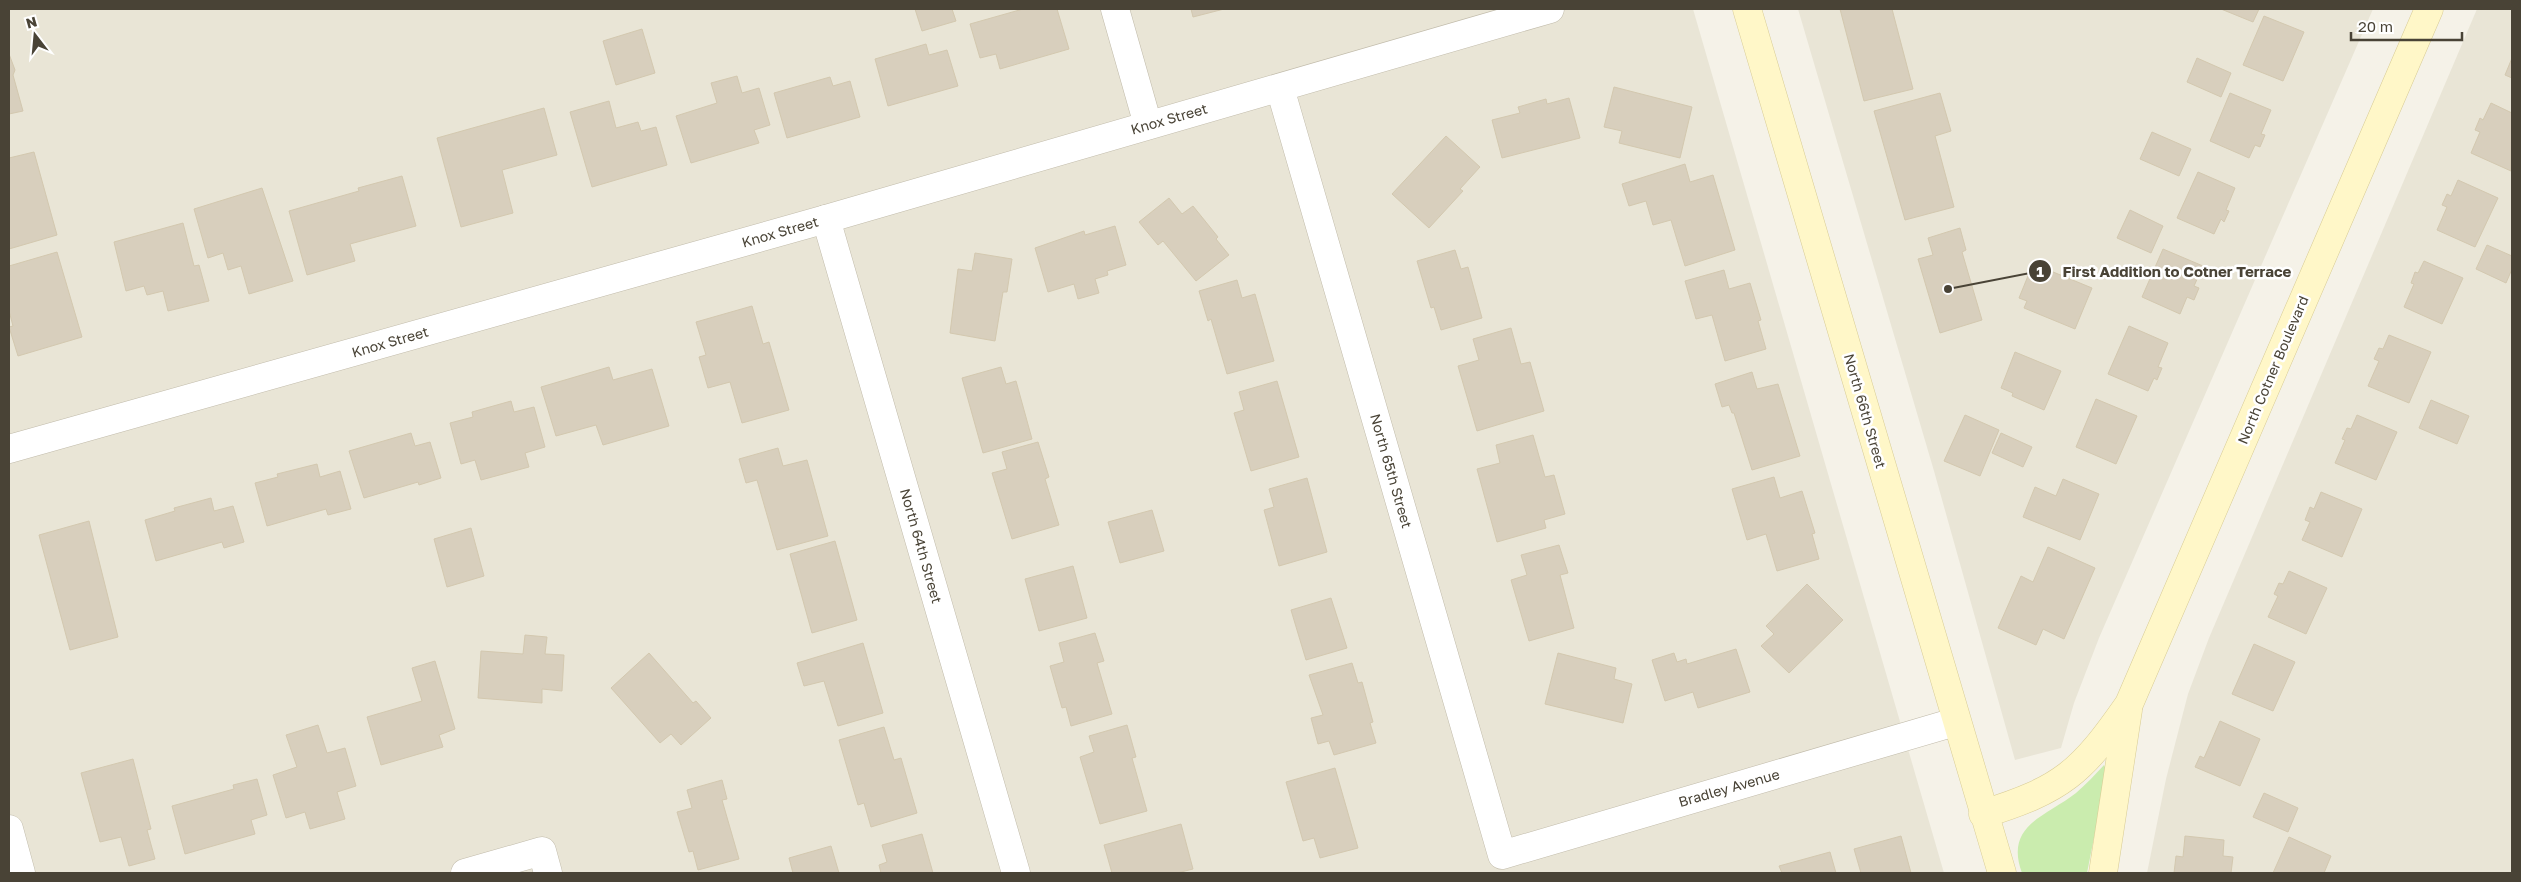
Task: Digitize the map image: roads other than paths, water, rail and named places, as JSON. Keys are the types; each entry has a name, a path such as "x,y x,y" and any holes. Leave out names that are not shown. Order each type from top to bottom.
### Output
{"street":[{"path":"1115,9 1148,125"},
{"name":"Knox Street","path":"9,450 826,219 1550,9"},
{"name":"North 66th Street","path":"1747,9 1983,814"},
{"name":"North Cotner Boulevard","path":"1983,814 2032,798 2066,780 2086,761 2128,704 2429,9"},
{"name":"North 65th Street","path":"1280,88 1502,855"},
{"name":"North 64th Street","path":"826,219 1016,873"},
{"name":"North Cotner Boulevard","path":"2103,873 2128,704"},
{"name":"Bradley Avenue","path":"1502,855 1955,722"},
{"path":"1983,814 2002,873"},
{"path":"9,829 21,873"},
{"path":"465,873 542,851 548,873"}],"place":[{"name":"First Addition to Cotner Terrace","path":"1948,289"}]}
